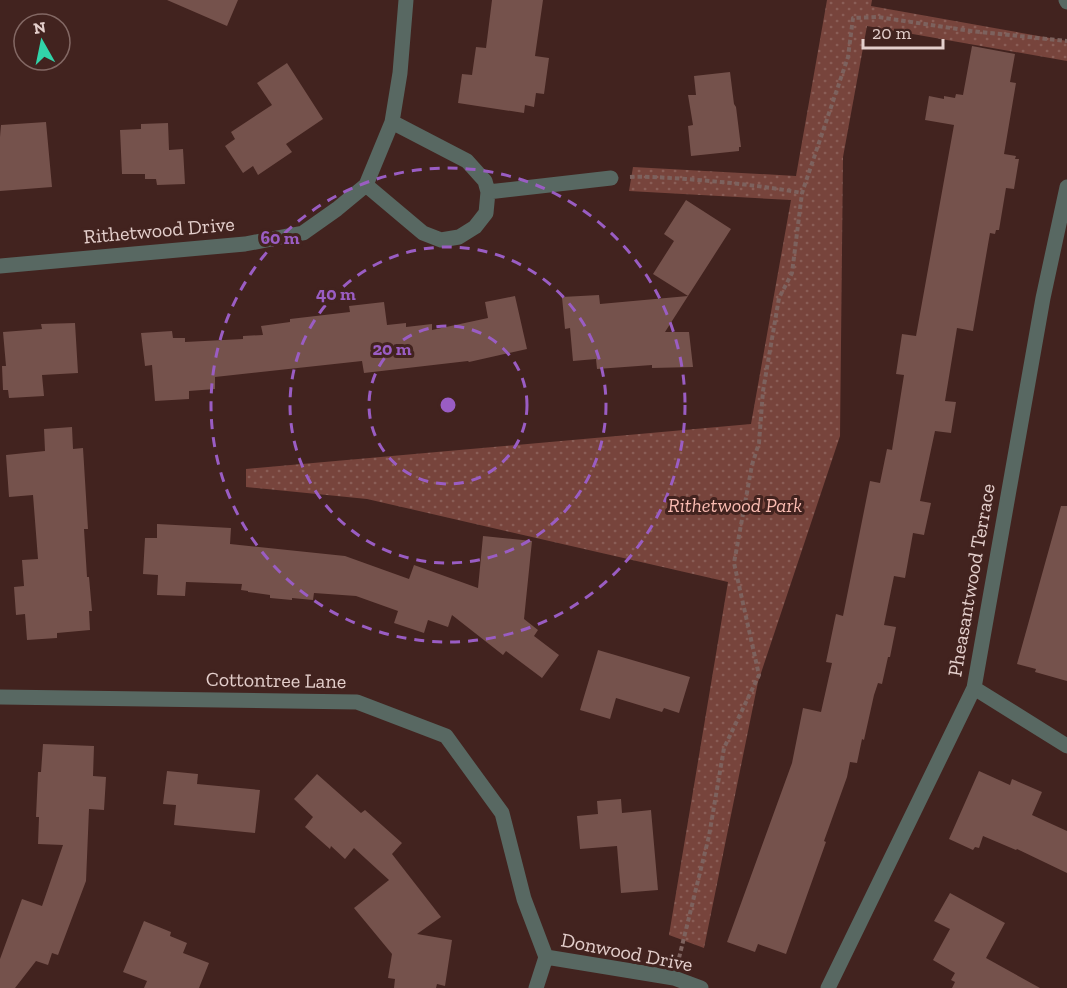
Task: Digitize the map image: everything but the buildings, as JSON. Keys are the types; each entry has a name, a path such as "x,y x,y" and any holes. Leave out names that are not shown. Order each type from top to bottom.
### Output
{"street":[{"name":"Rithetwood Drive","path":"0,266 244,244 303,233 366,185 392,122 400,74 406,0"},
{"path":"366,185 423,233 441,240 459,237 475,227 486,213 488,192 485,181 467,161 392,122"},
{"path":"488,192 611,178"},
{"name":"Pheasantwood Terrace","path":"828,988 974,688 1043,298 1067,188"},
{"path":"974,688 1067,746"},
{"name":"Cottontree Lane","path":"0,697 357,702 446,736 502,813 524,899 546,957"},
{"path":"536,988 546,957"},
{"name":"Donwood Drive","path":"546,957 674,978 701,988"}],"path":[{"path":"674,978 709,836 724,748 759,675 734,563 752,465 759,443 763,391 779,298 792,273 802,193 848,57 853,18 879,17 971,31 1067,41"},
{"path":"611,178 645,177 731,182 802,193"}],"green space":[{"name":"Rithetwood Park","path":"827,0 872,0 871,6 1067,41 1067,61 867,26 843,157 840,436 758,682 704,948 669,935 728,582 367,499 246,487 246,469 751,424 791,200 629,191 633,167 796,176"}]}
